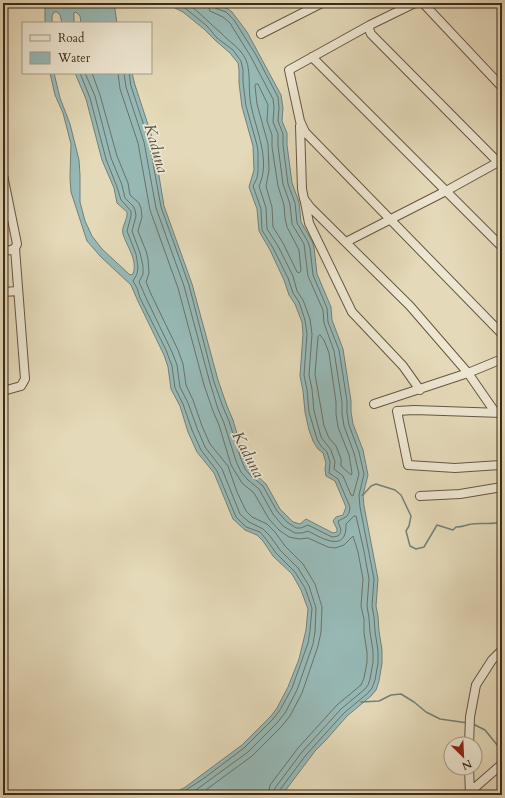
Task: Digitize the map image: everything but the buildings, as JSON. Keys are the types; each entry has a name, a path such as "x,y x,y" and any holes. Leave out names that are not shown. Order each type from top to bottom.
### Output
{"street":[{"path":"261,34 322,3"},
{"path":"415,3 370,25 289,70 300,121 302,189 309,222 352,312 403,366 420,390"},
{"path":"423,3 502,87"},
{"path":"346,242 501,163 371,34 369,28 370,25"},
{"path":"312,57 502,247"},
{"path":"300,121 305,132 502,334"},
{"path":"3,175 18,244 15,248 25,379 21,386 3,390"},
{"path":"304,200 410,306 468,373 498,412"},
{"path":"3,251 15,248"},
{"path":"3,292 18,291"},
{"path":"374,404 420,390 502,359"},
{"path":"498,412 397,411 408,466 455,468 501,466"},
{"path":"420,496 460,494 502,487"},
{"path":"469,736 470,717 476,685 492,660 502,650"},
{"path":"470,793 502,764"},
{"path":"469,776 470,793"}],"water":[{"path":"45,3 114,3 117,22 81,22 80,16 76,12 74,13 74,22 62,22 60,15 57,12 54,12 52,22 45,22"},
{"path":"165,3 214,3 232,12 247,32 281,95 283,108 282,121 287,133 292,183 299,202 301,222 314,247 317,274 331,307 332,320 343,349 353,424 363,450 368,475 363,495 378,579 376,606 382,650 382,663 379,681 376,690 371,696 347,716 315,751 282,795 169,795 184,788 242,745 277,708 288,687 299,659 306,630 308,609 301,590 292,574 273,556 257,535 245,530 233,519 214,473 197,452 188,432 180,406 171,389 168,367 164,355 131,285 101,257 87,241 71,192 71,144 63,113 55,95 50,74 54,74 60,98 70,124 79,160 80,202 85,221 92,236 102,249 130,275 133,274 134,264 123,234 127,212 117,203 114,188 102,160 86,99 75,74 132,74 153,140 164,206 192,284 218,380 233,420 244,458 254,473 266,484 280,509 293,522 300,524 306,519 333,533 337,532 333,521 336,517 343,515 346,507 335,481 326,476 326,463 323,453 318,449 313,441 309,430 300,376 303,334 302,322 270,250 259,231 257,209 249,187 254,170 253,146 242,107 238,63 230,53 183,12"}],"waterway":[{"path":"362,495 371,486 376,484 395,490 401,495 411,516 409,526 406,531 410,546 416,549 424,547 437,525 453,530 456,527 470,524 495,523 502,521"},
{"path":"361,702 379,701 391,695 401,694 426,712 440,719 468,723"},
{"path":"473,724 485,730 502,751"}],"water label":[{"name":"Kaduna","path":"157,148"},
{"name":"Kaduna","path":"249,454"}]}
